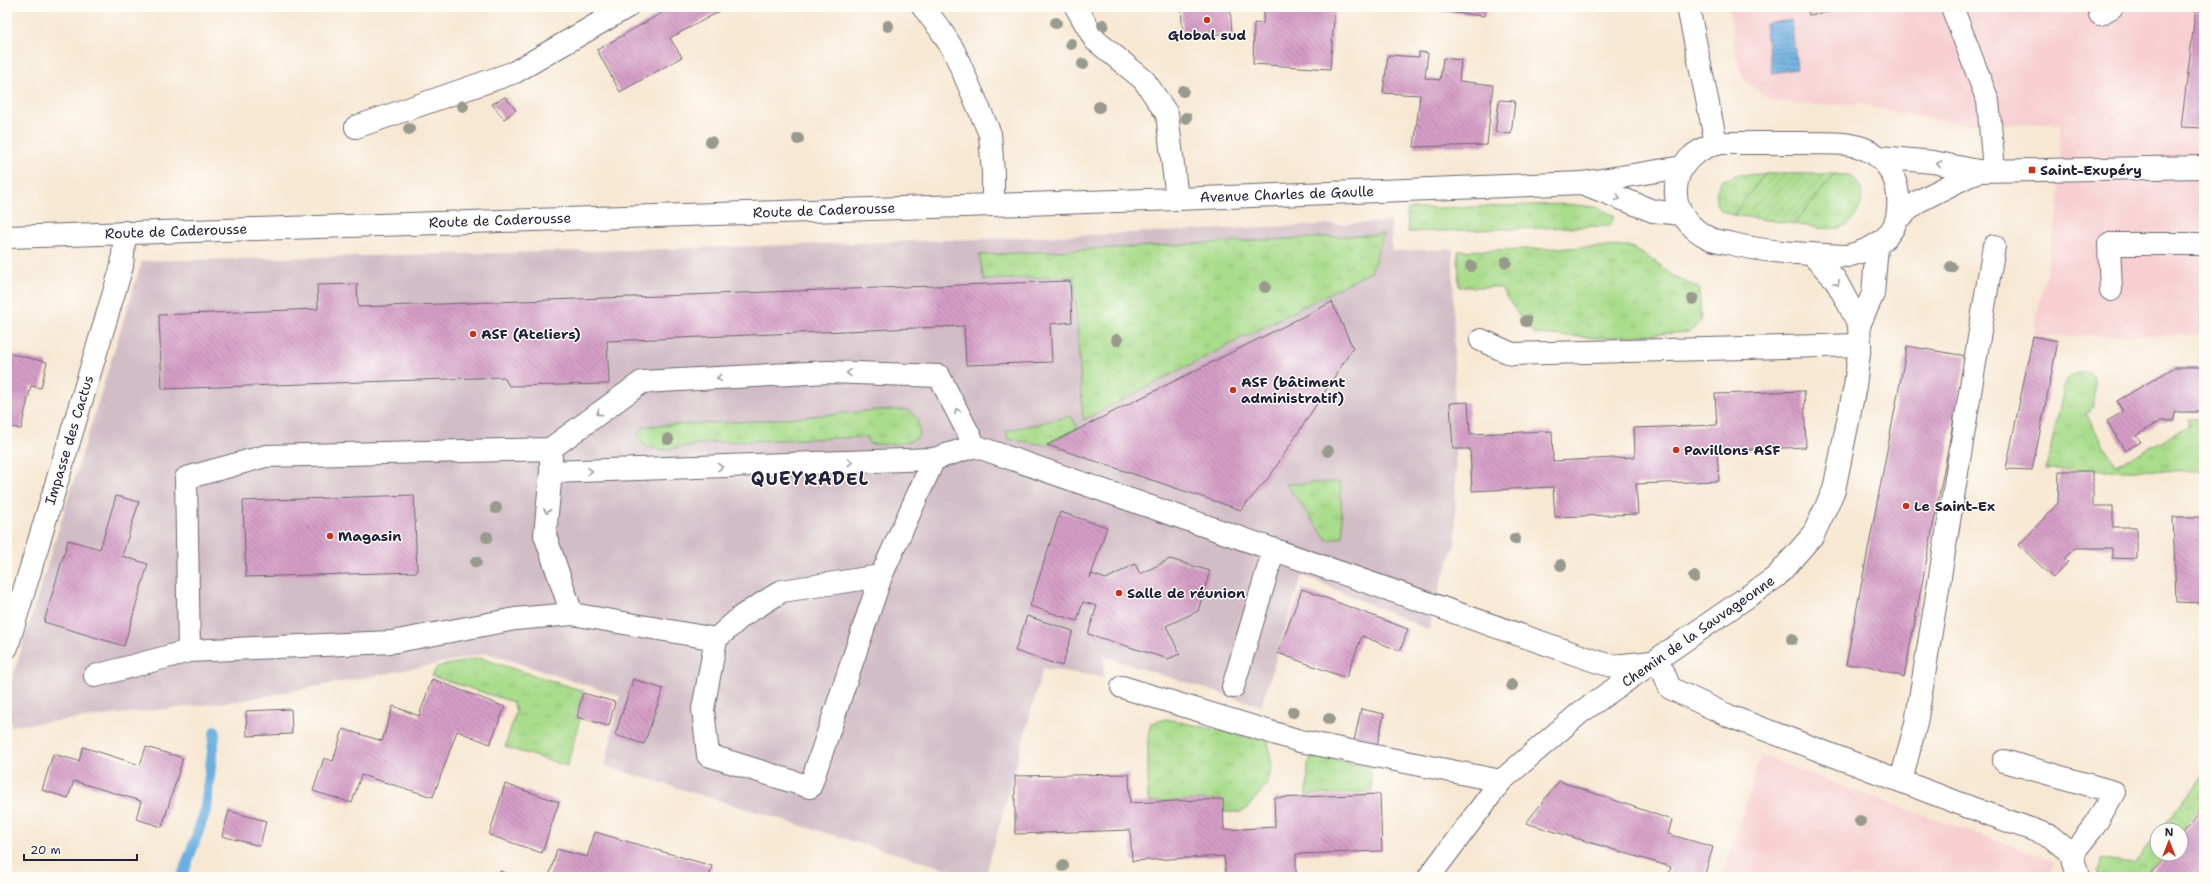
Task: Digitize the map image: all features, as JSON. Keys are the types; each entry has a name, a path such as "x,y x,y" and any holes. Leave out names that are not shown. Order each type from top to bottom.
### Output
{"main road":[{"path":"356,127 515,72 627,7"},
{"path":"923,7 940,29 954,51 990,134 993,173 993,204"},
{"path":"1076,7 1095,40 1144,80 1167,114 1177,199"},
{"path":"1688,7 1716,143"},
{"path":"1952,7 1988,101 1986,171"},
{"path":"1716,143 1842,144 1865,149 1879,157 1891,170 1898,186 1899,202 1896,219 1888,234 1877,246 1863,252 1847,256 1748,248 1710,239 1694,229 1682,214 1676,189 1683,167 1689,157 1699,150 1716,143"},
{"path":"1879,157 1933,162 1986,171 2204,167"},
{"name":"Avenue Charles de Gaulle","path":"993,204 1177,199 1582,183 1683,167"},
{"path":"1896,219 1919,201 1986,171"},
{"name":"Avenue Charles de Gaulle","path":"1582,183 1653,211 1682,214"},
{"name":"Route de Caderousse","path":"7,237 993,204"},
{"name":"Impasse des Cactus","path":"7,647 122,266 125,232"},
{"path":"2111,290 2109,244 2204,244"},
{"name":"Chemin de la Sauvageonne","path":"1428,877 1501,781 1581,712 1776,577 1813,535 1834,490 1855,386 1860,335 1873,294 1877,246"},
{"path":"1902,781 1916,723 1994,246"},
{"path":"1481,340 1512,354 1860,335 1835,279 1811,254"},
{"path":"189,651 186,478 266,456 550,449 642,382 828,372 939,376 975,446"},
{"path":"551,472 934,459 975,446 1598,662 1613,666 1652,662 1663,671 1670,688 1729,716 2050,836 2072,854 2078,877"},
{"path":"550,449 551,472 545,535 572,614"},
{"path":"881,576 782,591 742,616 716,639 703,709 708,755 810,788 881,576 934,459"},
{"path":"1233,687 1274,549"},
{"path":"95,676 189,651 392,642 515,619 572,614 716,639"},
{"path":"1122,688 1300,741 1501,781"},
{"path":"2004,761 2114,792 2096,825 2072,854"}],"shaded area":[{"path":"1729,7 2204,7 2204,335 2033,336 2059,207 2060,124 1961,124 1888,111 1863,104 1809,105 1769,100 1743,79 1735,54"},
{"path":"1391,222 1392,251 1453,249 1456,542 1442,579 1429,630 1302,575 1261,706 1105,657 1103,677 1043,668 985,877 976,877 852,841 605,766 620,696 487,653 437,664 239,701 12,726 7,719 7,695 142,261 632,250 1015,238"},
{"path":"1761,755 1830,782 2054,861 2051,877 1722,877"}],"green space":[{"path":"1765,174 1733,215 1722,211 1716,204 1716,193 1721,181 1736,175"},
{"path":"1765,174 1835,174 1794,224 1733,215"},
{"path":"1835,174 1851,177 1857,181 1860,187 1862,195 1861,202 1855,217 1844,226 1838,228 1819,228 1794,224"},
{"path":"1565,204 1596,207 1615,216 1609,226 1408,232 1407,209"},
{"path":"1383,234 1372,271 1083,420 1074,276 984,280 979,255"},
{"path":"1629,246 1653,260 1673,276 1699,288 1701,321 1689,332 1599,338 1536,334 1526,326 1500,287 1459,287 1458,251"},
{"path":"2081,372 2087,372 2094,377 2094,407 2085,414 2116,465 2188,427 2188,419 2204,418 2204,471 2046,469 2065,384 2070,376"},
{"path":"880,410 908,410 917,418 920,435 915,439 896,444 869,444 868,437 714,442 661,450 645,446 638,435 644,426 755,421"},
{"path":"1071,416 1078,428 1047,445 1008,439 1006,431"},
{"path":"1340,482 1343,537 1327,540 1286,484"},
{"path":"480,658 583,691 575,718 580,719 567,766 505,747 516,711 513,702 432,676 437,667"},
{"path":"1166,719 1268,741 1272,768 1267,784 1247,809 1240,812 1223,812 1222,799 1148,802 1148,735 1151,723"},
{"path":"1322,756 1370,768 1372,792 1307,795 1308,764 1311,759"},
{"path":"2204,774 2204,802 2188,822 2167,822"},
{"path":"2149,845 2149,862 2156,862 2144,877 2098,877 2101,859 2135,863"}],"water":[{"path":"1791,20 1797,69 1772,73 1765,24"}],"building":[{"path":"672,7 728,7 670,38 682,57 620,92 597,50"},
{"name":"Global sud","path":"1181,7 1230,7 1232,33 1183,37"},
{"path":"1264,7 1335,7 1330,69 1253,64 1254,23 1263,24"},
{"path":"1396,7 1486,7 1485,16"},
{"path":"1807,7 1850,7 1850,8 1809,15"},
{"path":"2196,7 2204,7 2204,128 2181,127"},
{"path":"1419,52 1428,53 1425,78 1440,80 1443,58 1461,60 1459,81 1493,85 1487,145 1414,147 1420,95 1383,93 1388,55 1419,57"},
{"path":"505,97 516,110 504,119 492,104"},
{"path":"1499,100 1515,101 1511,134 1495,132"},
{"name":"ASF (Ateliers)","path":"1070,281 1072,322 1050,324 1052,362 966,365 964,326 607,341 609,384 509,386 504,377 162,389 159,315 318,309 317,285 357,284 358,307"},
{"path":"2203,281 2204,329 2201,329"},
{"name":"ASF (bâtiment administratif)","path":"1332,302 1353,348 1270,476 1241,510 1047,445"},
{"path":"2033,336 2058,341 2039,437 2032,470 2006,469"},
{"name":"Le Saint-Ex","path":"1907,346 1966,356 1904,677 1865,665 1846,665"},
{"path":"7,353 47,362 41,388 31,386 21,429 7,426"},
{"path":"2175,367 2204,367 2204,412 2175,412 2174,421 2160,421 2136,436 2141,442 2125,451 2107,421 2123,412 2117,401"},
{"name":"Pavillons ASF","path":"1804,391 1806,447 1717,451 1719,481 1636,484 1638,514 1555,517 1553,487 1472,491 1470,449 1453,449 1450,403 1468,402 1470,434 1552,431 1553,461 1635,457 1634,428 1717,425 1715,394"},
{"path":"2059,471 2093,471 2093,506 2113,506 2113,527 2137,527 2137,559 2112,558 2112,548 2075,548 2064,559 2068,562 2053,578 2019,545 2058,503"},
{"name":"Magasin","path":"414,495 417,572 246,577 243,501"},
{"path":"116,496 139,502 122,556 148,564 124,646 44,622 68,540 100,549"},
{"name":"Salle de réunion","path":"1060,512 1107,527 1090,578 1092,574 1106,579 1135,564 1140,574 1170,559 1210,571 1198,611 1166,626 1180,654 1168,659 1088,634 1097,606 1083,602 1077,621 1030,606"},
{"path":"2173,517 2204,517 2204,603 2176,602"},
{"path":"1302,589 1408,629 1400,651 1362,636 1346,678 1278,653"},
{"path":"1027,616 1073,631 1062,666 1015,651"},
{"path":"432,679 505,707 490,744 457,731 433,797 361,775 352,803 313,791 324,758 333,761 343,729 382,741 393,706 419,716"},
{"path":"633,679 663,689 644,744 615,735"},
{"path":"583,693 615,702 609,726 577,717"},
{"path":"291,709 292,734 247,736 246,711"},
{"path":"1361,709 1384,714 1377,746 1354,741"},
{"path":"83,747 140,765 146,747 183,758 162,827 136,819 141,801 74,781 68,798 42,790 53,754 79,761"},
{"path":"1129,774 1130,803 1223,799 1224,830 1275,827 1274,798 1380,794 1382,851 1296,854 1296,877 1226,877 1224,856 1132,861 1130,830 1015,834 1015,776"},
{"path":"1559,781 1672,820 1668,834 1713,847 1704,877 1668,877 1671,867 1526,823"},
{"path":"505,784 559,802 542,853 489,835"},
{"path":"2204,808 2204,874 2202,877 2148,877 2160,862 2189,862 2189,826"},
{"path":"229,811 266,821 260,846 222,836"},
{"path":"595,832 712,866 709,877 549,877 557,849 587,857"},
{"path":"500,871 517,877 499,877"}],"waterway":[{"path":"182,877 205,812 215,731"}],"place":[{"name":"Global sud","path":"1207,20"},
{"name":"Saint-Exupéry","path":"2032,170"},
{"name":"ASF (Ateliers)","path":"473,334"},
{"name":"ASF (bâtiment administratif)","path":"1233,390"},
{"name":"Pavillons ASF","path":"1676,450"},
{"name":"Le Saint-Ex","path":"1906,506"},
{"name":"Magasin","path":"330,536"},
{"name":"Salle de réunion","path":"1119,593"}],"district":[{"name":"QUEYRADEL","path":"810,479"}]}
